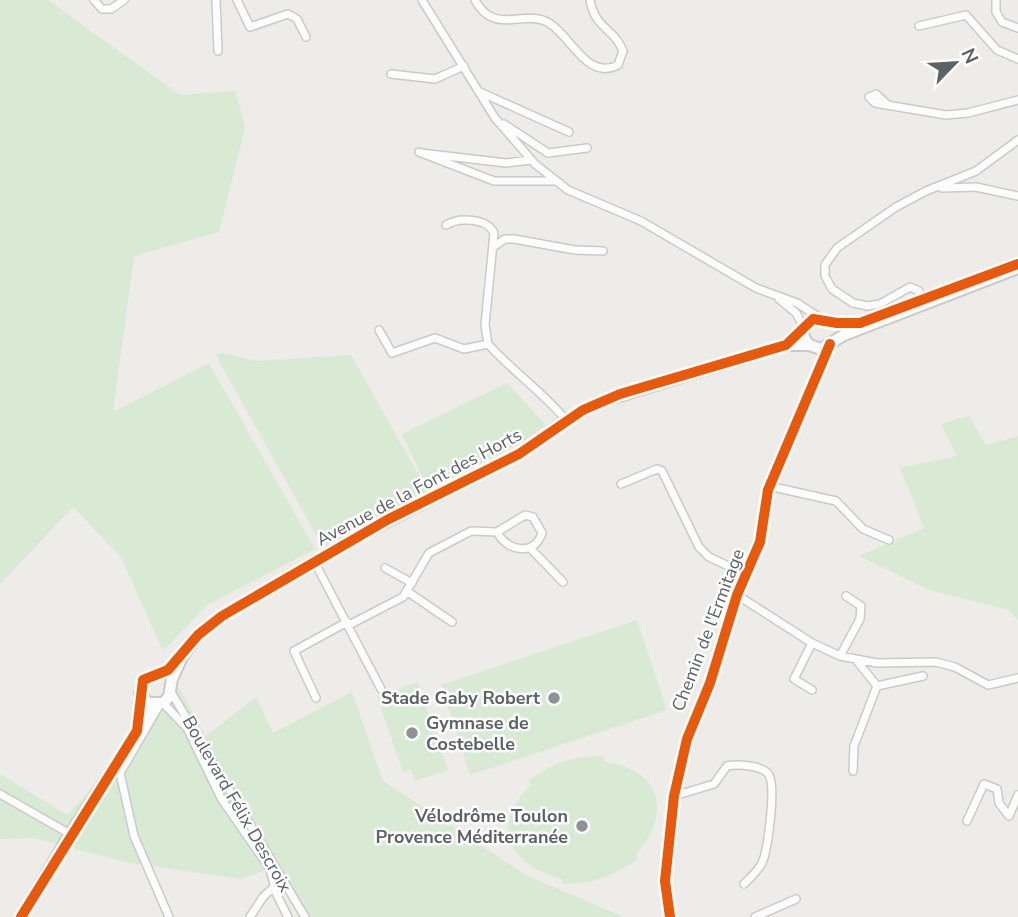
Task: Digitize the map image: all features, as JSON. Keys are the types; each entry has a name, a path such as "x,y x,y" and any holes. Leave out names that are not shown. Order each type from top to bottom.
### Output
{"main road":[{"path":"1018,266 830,343 812,347 803,336 810,320 860,323 1018,266"},
{"path":"824,319 834,331 830,343"},
{"name":"Avenue de la Font des Horts","path":"786,345 804,329"},
{"name":"Avenue de la Font des Horts","path":"171,689 182,657 198,635 222,616 387,520 519,454 566,421 620,394 786,345 812,347"},
{"name":"Avenue de la Font des Horts","path":"159,674 182,657"},
{"path":"21,917 70,834 137,731 171,689 159,674 146,677 140,693 137,731"},
{"path":"140,693 145,701 159,704"}],"street":[{"path":"94,0 102,9 111,9 124,0"},
{"path":"216,0 218,51"},
{"path":"237,0 250,27 288,14 297,19 306,37"},
{"path":"422,0 495,118 531,160 568,190 641,221 778,298 796,313 804,329"},
{"path":"475,0 481,10 502,21 547,21 591,65 610,69 618,65 623,51 616,37 597,22 590,0"},
{"path":"996,0 996,12 1002,22 1018,28"},
{"path":"919,26 966,15 996,50 1018,59"},
{"path":"391,74 435,79 464,66"},
{"path":"479,91 569,132"},
{"path":"888,105 925,113 954,115 1018,100"},
{"path":"495,118 548,153 587,148"},
{"path":"894,317 915,307 922,300 919,291 911,287 880,304 868,306 853,303 836,293 824,270 829,256 910,199 976,171 1018,141"},
{"path":"531,160 506,163 419,152 494,181 557,181"},
{"path":"938,187 976,187 1018,196"},
{"path":"446,225 452,221 487,223 494,233 485,325 488,344 507,365 551,402 566,421"},
{"path":"493,247 505,239 514,239 566,249 603,251"},
{"path":"778,298 797,303 824,319"},
{"path":"379,330 392,353 435,338 464,349 488,344"},
{"name":"Chemin de l'Ermitage","path":"670,917 665,881 674,796 687,739 710,682 737,595 760,542 769,486 830,343"},
{"path":"812,347 820,365"},
{"path":"621,484 657,469 662,471 699,547 709,557 745,574"},
{"path":"769,486 814,499 836,501 863,529 889,540"},
{"path":"316,698 294,651 408,592 429,553 471,531 497,532 525,515 533,517 542,533 539,544 531,550"},
{"path":"497,532 508,544 531,550 563,582"},
{"path":"315,563 381,689"},
{"path":"386,568 412,583"},
{"path":"408,592 452,622"},
{"path":"737,595 812,643 839,656 857,661 936,662 955,667 988,685 1018,678"},
{"path":"839,656 860,619 861,606 846,596"},
{"path":"812,643 794,679 813,690"},
{"path":"857,661 877,686"},
{"path":"877,686 923,676"},
{"path":"853,771 854,746 877,686"},
{"name":"Boulevard Félix Descroix","path":"171,689 305,917"},
{"path":"159,704 120,773 134,836 169,917"},
{"name":"Boulevard Félix Descroix","path":"159,704 187,728 221,798 270,869 274,886 288,917"},
{"path":"674,796 714,784 727,766 737,764 763,770 769,775 773,793 764,859 744,884"},
{"path":"967,821 984,784 997,789 999,803 1009,816 1018,795"},
{"path":"0,794 70,834"},
{"path":"250,917 274,886 284,885"},
{"path":"754,917 796,899"}],"green space":[{"path":"0,0 48,0 180,95 235,91 245,127 219,232 134,256 113,412 209,363 315,549 207,605 163,651 121,557 73,507 0,584"},
{"path":"225,353 255,361 351,355 427,490 424,495 328,546 320,542 218,359 217,354"},
{"path":"507,383 546,425 523,442 429,490 402,434"},
{"path":"969,416 986,445 1018,436 1018,620 1008,610 932,591 859,556 924,528 900,468 957,456 941,424"},
{"name":"Stade Gaby Robert","path":"637,620 667,710 470,775 441,685"},
{"name":"Gymnase de Costebelle","path":"418,682 448,770 415,781 411,769 403,772 377,696"},
{"path":"179,688 206,736 256,697 273,733 352,692 383,781 526,875 624,917 308,917 280,865 241,879 129,863 33,838 0,839 0,774 67,815 166,708"},
{"name":"Vélodrôme Toulon Provence Méditerranée","path":"603,756 605,762 624,766 639,774 649,784 657,809 655,824 648,839 636,854 638,859 629,865 593,881 563,884 562,879 544,873 518,855 508,830 511,816 518,801 531,785 529,780 538,774 573,759"}],"cycle path":[{"path":"21,917 137,731 143,680 168,670 198,635 222,616 387,520 519,454 583,410 620,394 786,345 813,319 860,323 1018,264"},
{"path":"670,917 665,881 674,796 687,739 710,683 737,595 760,542 768,490 830,344"}],"place":[{"name":"Stade Gaby Robert","path":"554,698"},
{"name":"Gymnase de Costebelle","path":"412,733"},
{"name":"Vélodrôme Toulon Provence Méditerranée","path":"582,826"}]}
